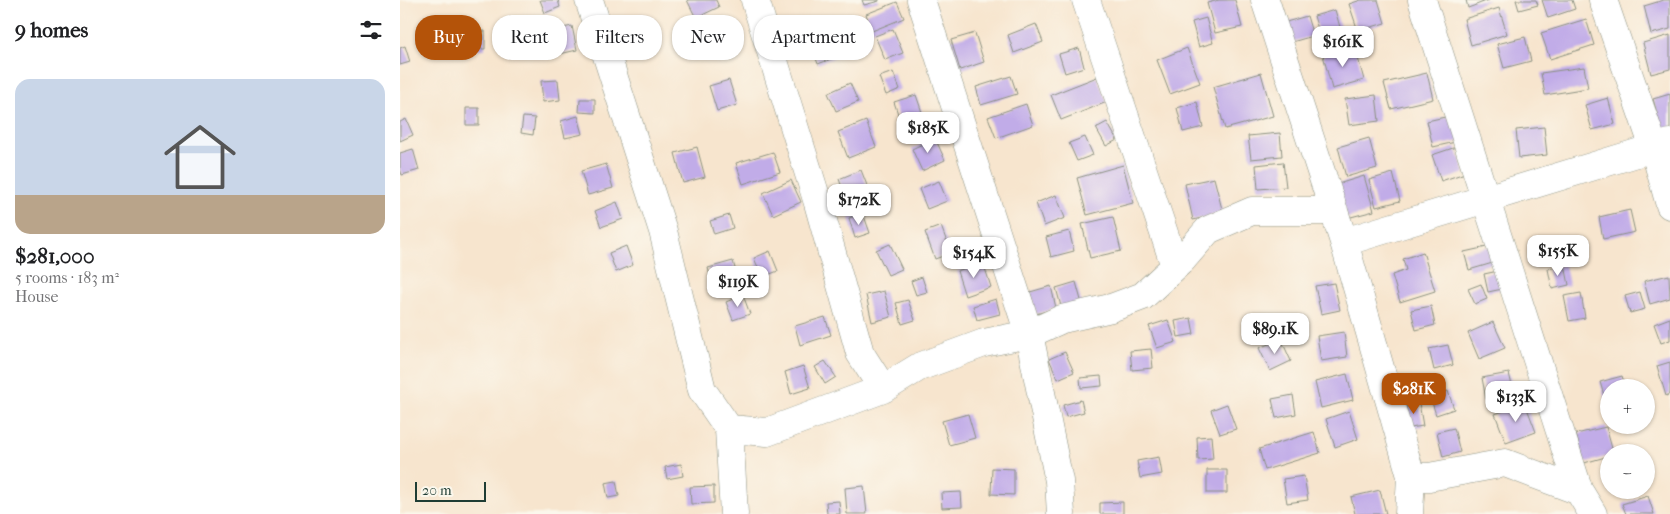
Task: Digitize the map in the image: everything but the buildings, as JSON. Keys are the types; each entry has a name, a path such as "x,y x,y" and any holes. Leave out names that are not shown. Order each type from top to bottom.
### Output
{"street":[{"path":"589,0 663,231 702,390 729,429 734,514"},
{"path":"755,0 818,203 860,353 883,389"},
{"path":"921,0 1029,334 1059,481 1061,514"},
{"path":"1086,0 1175,266"},
{"path":"1265,0 1344,242 1411,476 1409,514"},
{"path":"1422,0 1579,490 1593,514"},
{"path":"1603,0 1662,146 1670,205"},
{"path":"1344,242 1662,146"},
{"path":"729,429 767,432 883,389 919,367 984,343 1029,334 1062,319 1111,308 1143,296 1175,266 1208,230 1252,212 1334,211"},
{"path":"1411,476 1429,477 1505,463 1579,490"}]}
